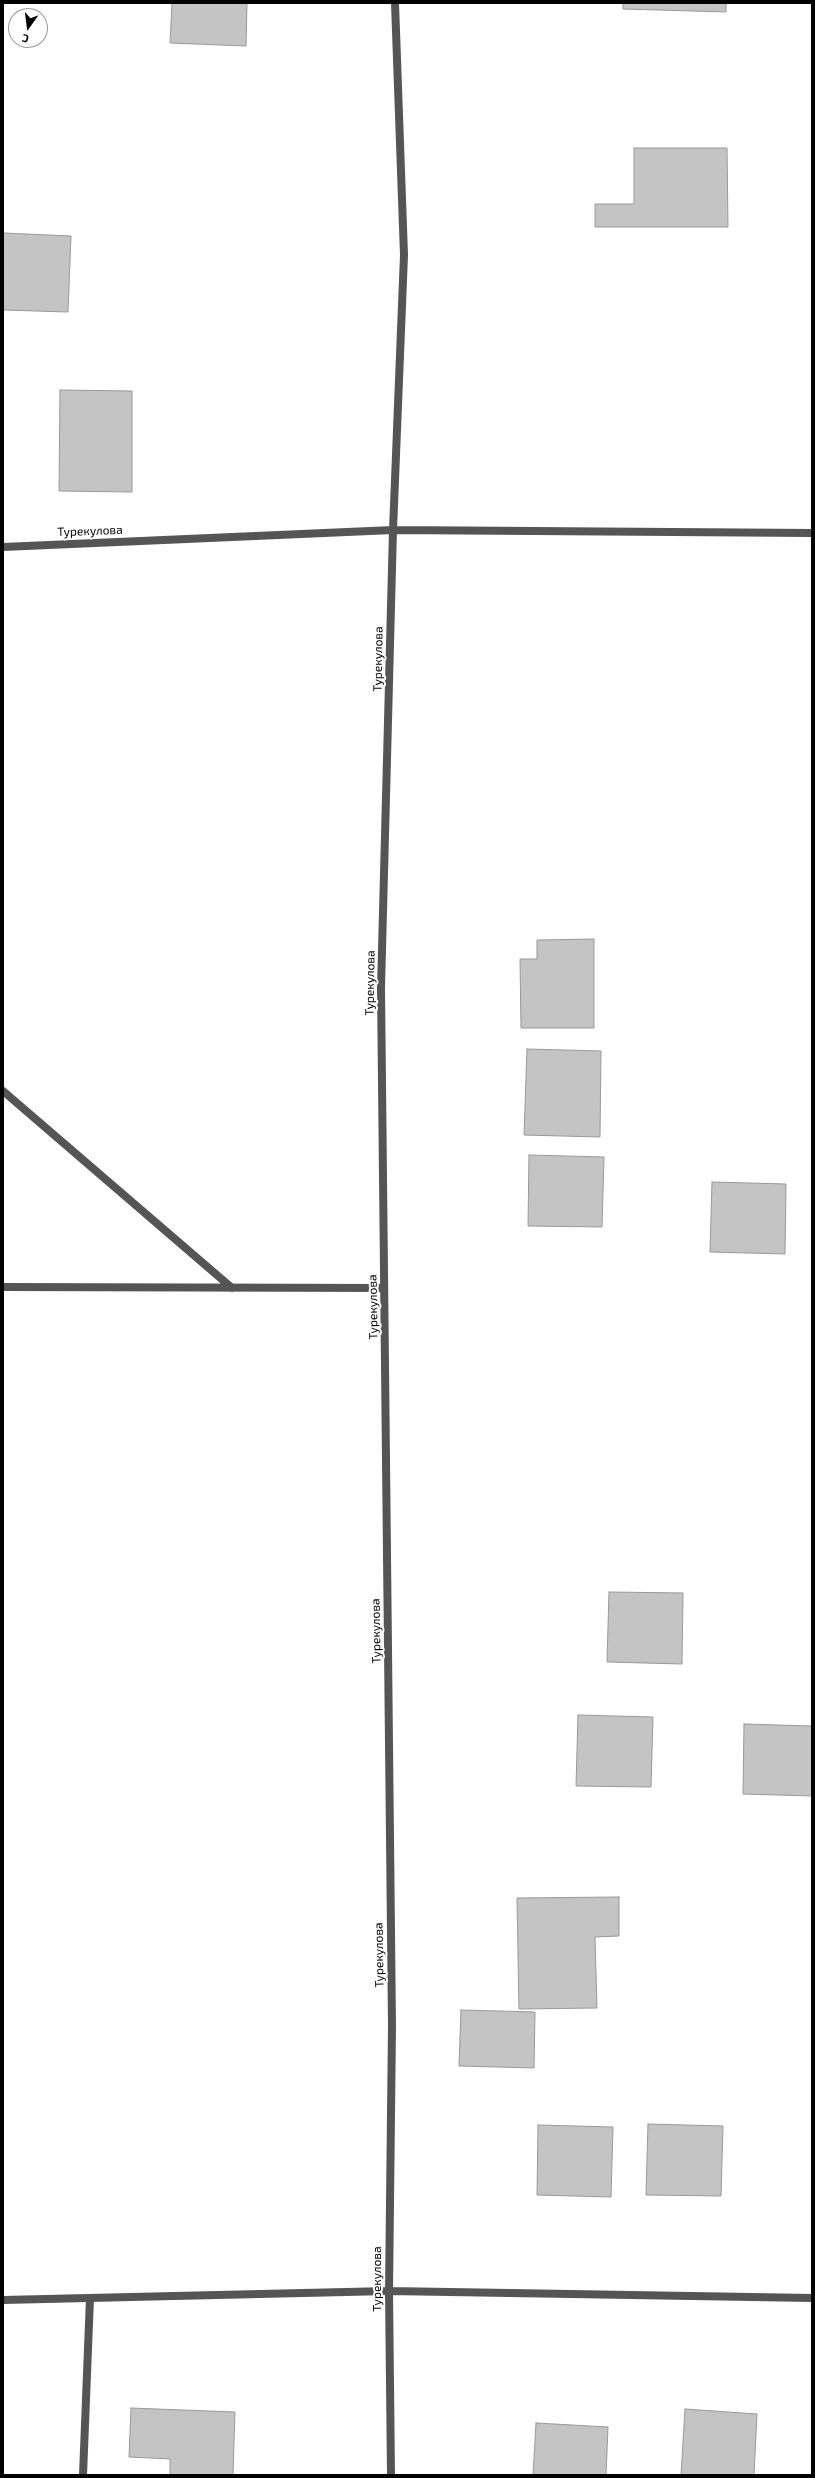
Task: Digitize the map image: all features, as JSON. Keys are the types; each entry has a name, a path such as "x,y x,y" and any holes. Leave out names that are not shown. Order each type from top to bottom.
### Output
{"street":[{"path":"395,3 404,256 393,530 812,533"},
{"name":"Турекулова","path":"3,547 393,530 381,988 392,2026 389,2291 390,2475"},
{"path":"3,1091 232,1288"},
{"path":"3,1287 384,1288"},
{"path":"3,2300 389,2291 812,2298"},
{"path":"83,2475 90,2298"}],"building":[{"path":"172,3 247,3 246,46 170,43"},
{"path":"623,3 726,3 726,12 623,9"},
{"path":"634,148 727,148 728,227 595,227 595,204 634,204"},
{"path":"3,233 71,236 68,312 3,310"},
{"path":"60,390 132,391 132,492 59,491"},
{"path":"594,939 594,1028 521,1028 520,959 537,959 537,940"},
{"path":"527,1049 601,1051 600,1137 524,1135"},
{"path":"529,1155 604,1157 602,1227 528,1226"},
{"path":"712,1182 786,1184 785,1254 710,1252"},
{"path":"609,1592 683,1593 682,1664 607,1662"},
{"path":"578,1715 653,1717 651,1787 576,1786"},
{"path":"744,1724 812,1726 812,1796 743,1794"},
{"path":"619,1897 619,1936 595,1937 597,2008 519,2009 517,1898"},
{"path":"461,2010 535,2012 534,2068 459,2066"},
{"path":"648,2124 723,2126 721,2196 646,2195"},
{"path":"538,2125 613,2127 611,2197 537,2195"},
{"path":"131,2408 235,2412 233,2475 170,2475 170,2459 129,2457"},
{"path":"685,2409 757,2414 754,2475 681,2475"},
{"path":"536,2423 608,2427 606,2475 533,2475"}]}
